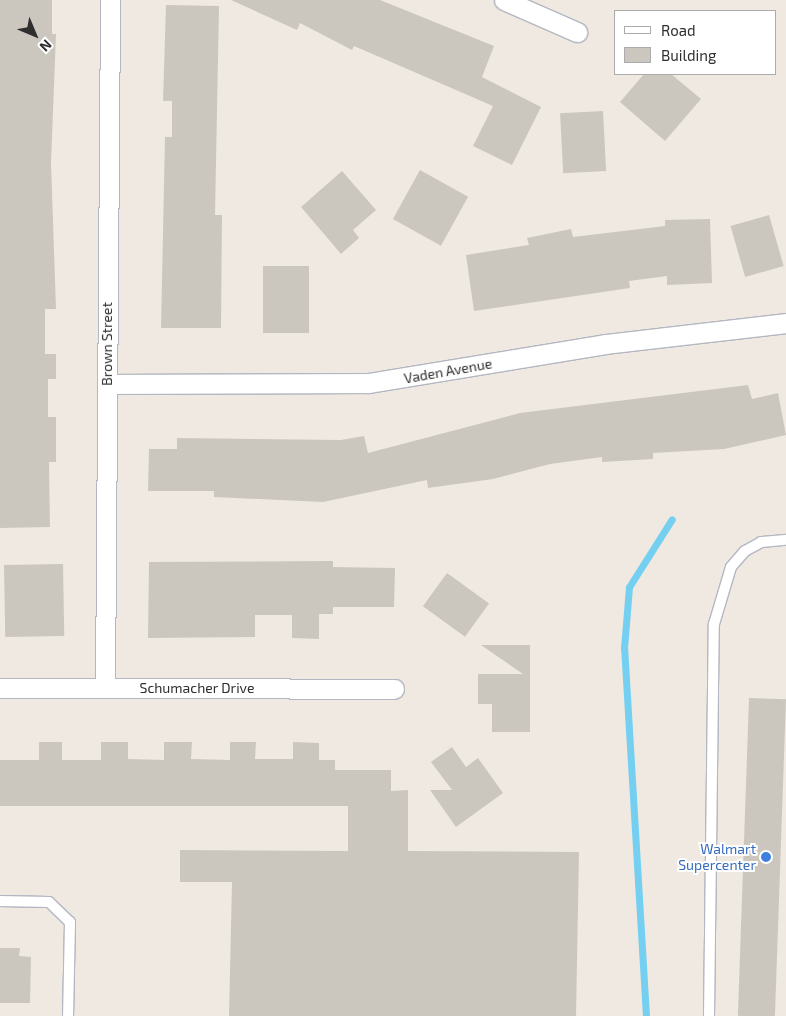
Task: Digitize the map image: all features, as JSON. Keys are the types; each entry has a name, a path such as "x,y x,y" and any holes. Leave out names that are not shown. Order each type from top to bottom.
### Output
{"street":[{"name":"Brown Street","path":"105,688 110,0"},
{"path":"504,0 577,32"},
{"name":"Vaden Avenue","path":"107,384 368,383 605,344 786,323"},
{"name":"Schumacher Drive","path":"0,688 394,690"}],"lane":[{"path":"709,1016 714,624 731,567 745,551 761,542 786,540"},
{"path":"0,902 49,902 70,922 68,1016"}],"building":[{"path":"0,0 52,0 52,34 56,34 51,163 56,309 45,309 45,354 56,354 56,379 48,379 48,417 56,417 56,462 49,462 50,527 0,528"},
{"path":"231,0 380,0 494,46 482,77 541,107 512,165 473,146 493,106 354,46 352,50 300,23 297,30"},
{"path":"166,5 219,6 215,215 222,215 221,328 161,328 165,137 172,137 172,101 163,101"},
{"path":"643,75 672,75 701,99 665,141 620,102"},
{"path":"603,111 606,171 563,173 560,113"},
{"path":"420,170 468,197 441,246 393,219"},
{"path":"342,171 376,210 353,230 359,238 341,254 301,207"},
{"path":"769,215 784,266 745,277 731,226"},
{"path":"710,219 712,283 667,285 667,276 629,281 630,288 474,311 466,255 529,245 527,238 571,229 573,237 665,226 665,220"},
{"path":"263,266 309,266 309,333 263,333"},
{"path":"748,385 752,399 778,393 786,435 724,449 653,453 653,459 602,462 602,457 550,464 493,479 428,488 427,480 323,502 214,497 214,491 148,491 149,449 177,449 177,438 341,440 364,436 368,453 520,413"},
{"path":"333,561 333,567 395,568 394,607 333,607 333,614 319,614 319,639 292,638 292,615 255,615 255,637 148,638 149,562"},
{"path":"63,564 64,636 5,637 4,565"},
{"path":"447,573 489,604 465,637 423,606"},
{"path":"481,645 530,645 530,732 492,732 492,704 478,704 478,674 523,674"},
{"name":"Walmart Supercenter","path":"749,698 786,699 775,1016 738,1016"},
{"path":"39,742 62,742 62,760 101,760 101,742 128,742 128,759 164,760 164,742 192,742 191,759 230,760 230,742 256,742 255,759 293,759 293,742 319,743 319,760 335,760 335,770 391,770 391,791 408,790 408,851 579,852 576,1016 229,1016 232,882 180,882 180,850 348,851 348,806 0,806 0,760 39,760"},
{"path":"452,747 466,767 478,758 503,793 456,827 430,790 452,790 431,762"},
{"path":"0,948 20,948 19,956 31,957 30,1003 0,1003"}],"waterway":[{"path":"646,1016 624,648 629,587 672,519"}],"place":[{"name":"Walmart Supercenter","path":"766,857"}]}
